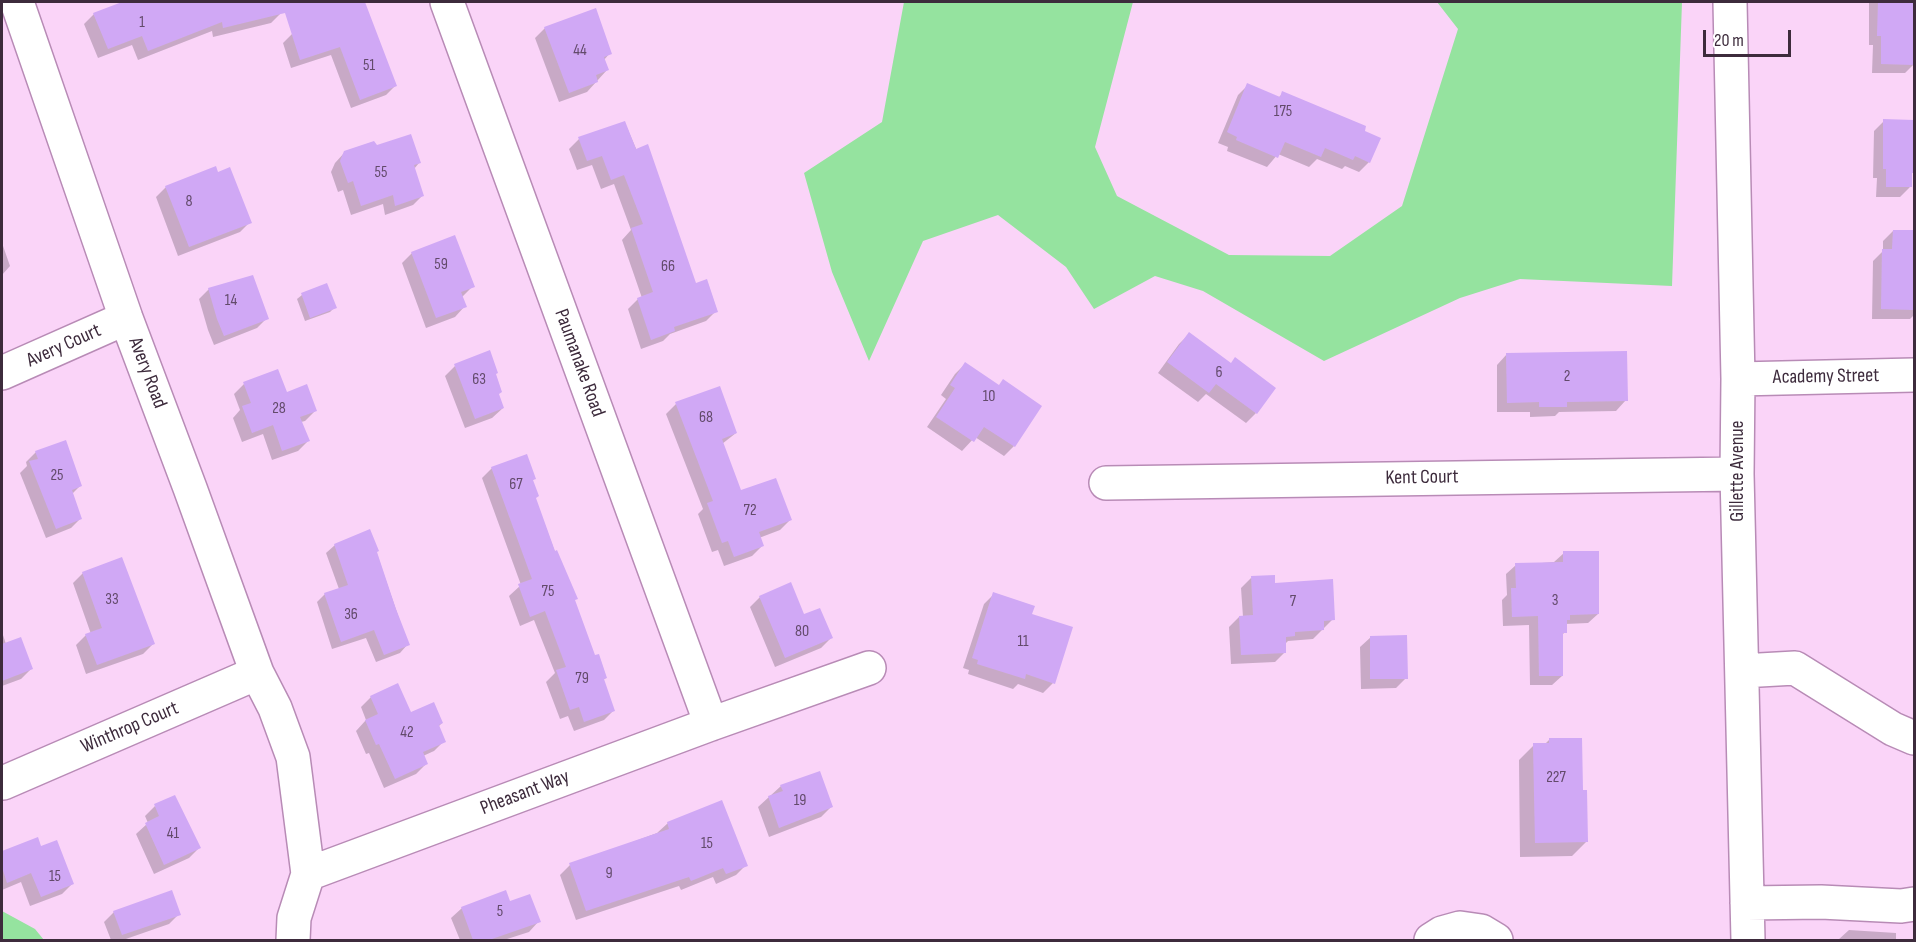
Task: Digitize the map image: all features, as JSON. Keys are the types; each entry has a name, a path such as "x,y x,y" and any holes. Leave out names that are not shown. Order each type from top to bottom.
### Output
{"street":[{"name":"Avery Road","path":"16,2 126,318 257,673 274,708 293,757 308,874"},
{"name":"Paumanake Road","path":"447,2 711,724"},
{"name":"Gillette Avenue","path":"1730,2 1738,379 1737,474 1748,940"},
{"name":"Avery Court","path":"2,373 126,318"},
{"name":"Academy Street","path":"1738,379 1914,375"},
{"name":"Kent Court","path":"1106,483 1737,474"},
{"name":"Pheasant Way","path":"308,874 711,724 869,668"},
{"path":"1742,671 1796,669 1893,729 1914,738"},
{"name":"Winthrop Court","path":"3,783 257,673"},
{"path":"293,940 294,918 308,874"},
{"path":"1747,903 1821,902 1901,906 1914,904"},
{"path":"1431,940 1442,933 1460,928 1481,931 1496,940"}],"green space":[{"path":"904,2 1133,2 1095,147 1117,196 1229,255 1330,256 1402,206 1458,29 1437,2 1682,2 1672,286 1520,279 1460,298 1324,361 1203,291 1155,276 1094,309 1066,267 998,215 923,241 869,361 832,272 804,173 882,122"},
{"path":"2,911 35,929 44,940 2,940"}],"building":[{"path":"122,2 365,2 397,86 360,100 340,47 300,60 285,13 223,28 222,22 148,51 142,36 108,49 93,13"},
{"path":"1878,2 1914,2 1914,65 1881,64 1881,36 1877,36"},
{"path":"596,8 612,54 604,57 609,70 596,75 598,82 569,93 544,27"},
{"path":"1247,83 1280,97 1282,91 1366,126 1365,131 1381,138 1370,163 1355,156 1353,160 1325,148 1321,157 1285,142 1278,158 1236,140 1237,137 1227,132"},
{"path":"1883,119 1914,120 1912,187 1886,187 1886,169 1883,169"},
{"path":"625,121 636,149 648,144 696,283 707,279 718,312 674,327 675,331 651,340 637,298 653,292 631,228 643,224 624,175 611,180 602,156 587,161 578,137"},
{"path":"411,134 421,163 414,165 424,196 395,206 393,195 361,206 353,181 348,183 340,161 344,151 374,141 377,145"},
{"path":"216,166 218,172 230,167 252,223 189,247 165,186"},
{"path":"1893,230 1914,230 1914,310 1881,309 1882,249 1892,249"},
{"path":"455,235 475,287 461,292 467,307 436,318 411,252"},
{"path":"253,275 269,319 224,336 208,288"},
{"path":"327,283 337,308 310,318 301,293"},
{"path":"1189,332 1231,363 1235,357 1276,388 1257,414 1216,384 1209,393 1167,362"},
{"path":"490,350 498,373 496,374 502,392 499,394 504,408 475,419 454,364"},
{"path":"1627,351 1628,401 1567,402 1567,407 1539,407 1539,402 1507,403 1506,353"},
{"path":"965,362 999,385 1003,379 1042,406 1015,447 984,427 974,442 936,417 955,388 950,385"},
{"path":"278,369 287,392 307,384 317,411 300,417 310,441 282,451 273,425 252,433 242,406 251,403 243,382"},
{"path":"720,386 737,433 722,439 741,490 776,478 792,520 759,532 764,546 734,557 728,541 722,543 707,503 713,501 675,402"},
{"path":"66,440 82,486 72,490 82,519 56,529 29,461 38,459 35,451"},
{"path":"527,454 536,479 533,480 539,496 536,498 555,551 557,550 578,599 575,600 595,655 599,654 607,678 604,679 615,711 584,722 579,707 570,710 556,670 566,667 545,611 530,617 518,584 532,579 491,467"},
{"path":"370,529 410,645 384,655 374,630 341,642 324,593 348,585 334,544"},
{"path":"1563,551 1599,551 1599,614 1570,615 1570,620 1567,620 1567,633 1563,633 1563,676 1539,676 1538,616 1512,617 1511,588 1516,588 1515,563 1563,562"},
{"path":"122,557 155,644 97,665 85,634 102,628 82,572"},
{"path":"1275,575 1275,583 1333,579 1335,620 1324,621 1324,630 1295,632 1295,636 1286,637 1286,653 1241,655 1239,616 1253,615 1251,576"},
{"path":"791,582 804,614 820,608 833,638 785,658 759,596"},
{"path":"993,592 1035,606 1032,614 1073,627 1055,684 1026,674 1025,679 977,664 978,660 972,658"},
{"path":"1407,635 1408,679 1370,679 1370,636"},
{"path":"21,637 33,669 2,681 2,644"},
{"path":"398,683 411,712 434,702 443,723 439,725 446,742 423,752 428,764 395,779 365,720 378,714 370,696"},
{"path":"1549,738 1582,738 1583,790 1587,790 1588,842 1535,843 1533,743 1549,743"},
{"path":"820,771 833,807 779,828 768,796 783,791 780,785"},
{"path":"175,795 201,848 164,865 145,823 159,816 154,804"},
{"path":"722,800 748,866 726,874 723,868 691,881 689,877 586,911 569,863 669,829 667,822"},
{"path":"38,837 41,846 57,840 74,884 41,897 31,873 7,883 2,867 2,851"},
{"path":"172,890 181,915 122,935 113,911"},
{"path":"506,890 510,901 530,894 541,922 489,940 473,940 461,907"}]}
